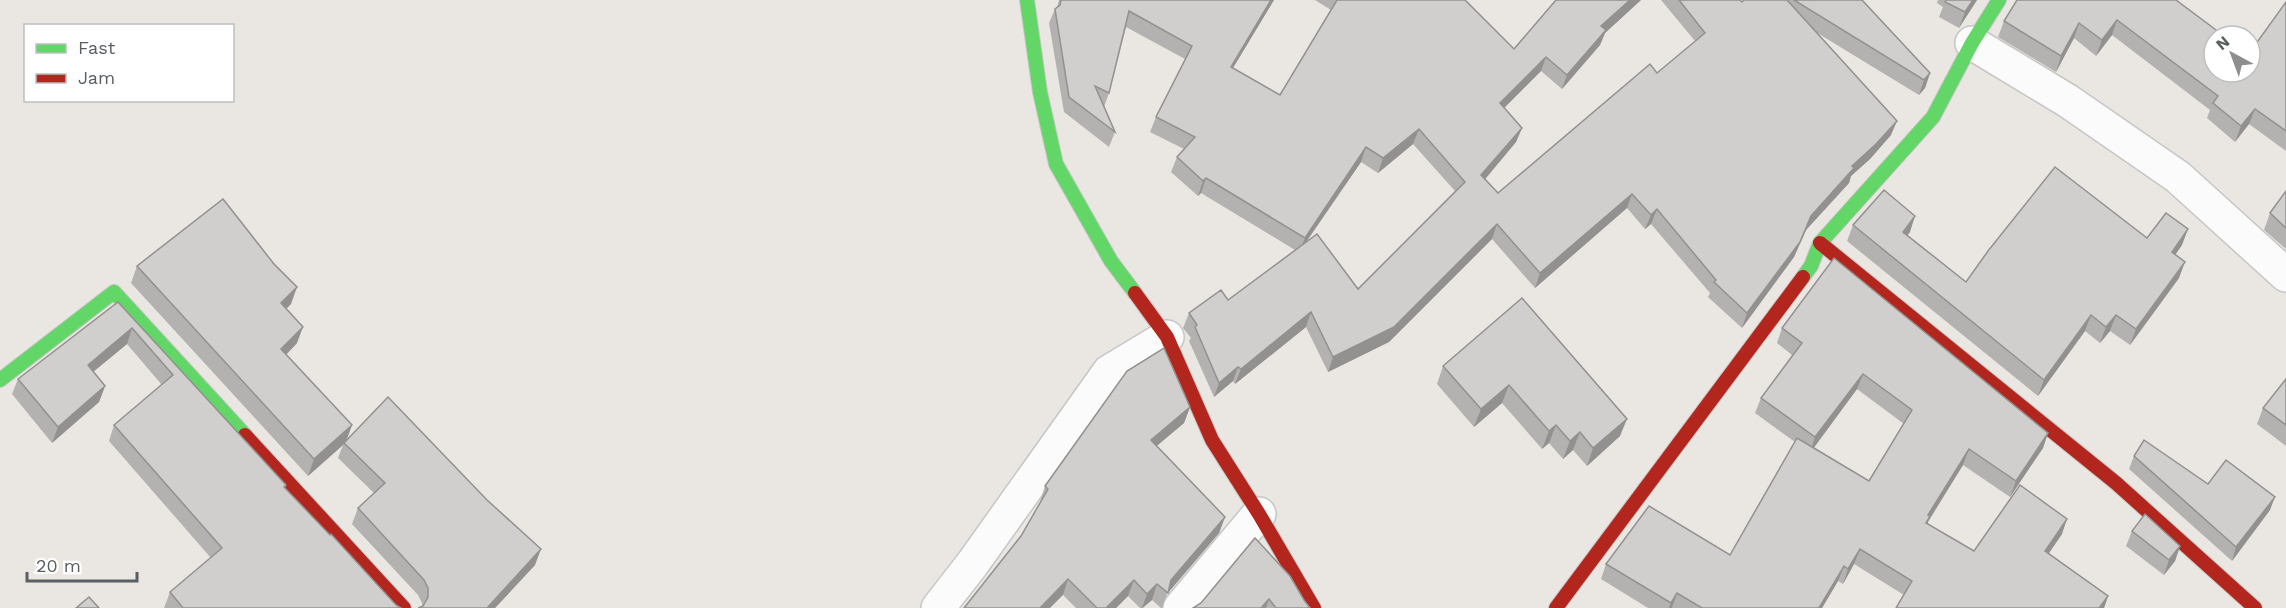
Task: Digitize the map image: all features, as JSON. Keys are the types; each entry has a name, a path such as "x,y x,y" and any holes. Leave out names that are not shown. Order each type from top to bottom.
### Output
{"street":[{"path":"1027,0 1041,92 1056,164 1111,261 1167,337 1212,440 1314,608"},
{"path":"1556,608 1811,266 1820,243 1933,117 1972,43 1999,0"},
{"path":"1972,43 2068,100 2178,177 2286,274"},
{"path":"1820,243 2116,483 2255,608"},
{"path":"0,380 114,292 404,608"},
{"path":"938,608 973,563 1109,372 1167,337"},
{"path":"1180,608 1258,514"}],"building":[{"path":"1061,0 1271,0 1231,67 1280,95 1337,0 1465,0 1514,49 1556,0 1630,0 1601,26 1606,30 1567,75 1546,57 1500,103 1522,128 1481,175 1498,193 1650,64 1657,73 1705,33 1679,0 1740,0 1742,2 1744,0 1787,0 1897,121 1852,166 1854,168 1811,216 1800,242 1747,313 1714,282 1716,280 1657,209 1651,215 1632,194 1540,273 1497,224 1394,327 1333,357 1311,312 1241,369 1238,367 1219,383 1195,327 1197,325 1189,313 1221,290 1228,300 1317,234 1358,289 1465,182 1419,129 1383,158 1366,147 1305,238 1206,178 1203,181 1177,157 1195,137 1156,117 1192,46 1129,11 1109,93 1095,86 1115,132 1069,97 1055,9 1060,5"},
{"path":"1794,0 1862,0 1930,73 1924,80"},
{"path":"1946,0 1973,0 1965,12 1945,2"},
{"path":"2017,0 2176,0 2208,24 2202,24 2202,84 2117,20 2102,40 2079,23 2061,56 2004,21"},
{"path":"2286,2 2286,131 2255,109 2241,126 2213,103 2218,96 2202,84 2262,84 2262,35"},
{"path":"2055,167 2147,238 2166,213 2188,229 2172,252 2185,262 2136,329 2116,315 2106,327 2091,315 2044,380 1853,225 1884,190 1915,216 1903,232 1966,282"},
{"path":"2286,191 2286,228 2270,213"},
{"path":"223,199 274,264 297,287 281,303 303,327 281,349 352,425 314,459 137,266"},
{"path":"1834,258 2048,433 2016,481 1969,449 1928,515 1930,516 1926,523 1974,551 2020,485 2067,519 2045,551 2108,596 2099,608 1896,608 1912,581 1860,549 1848,569 1844,566 1819,608 1702,608 1677,593 1671,603 1606,564 1649,506 1730,555 1797,438 1869,481 1912,410 1863,374 1815,437 1761,398 1802,343 1782,328"},
{"path":"1522,298 1627,419 1593,448 1580,432 1570,441 1556,425 1549,431 1509,385 1481,409 1443,366"},
{"path":"118,302 286,485 284,487 401,608 183,608 170,592 222,548 114,425 173,375 132,328 88,365 105,386 58,427 18,379"},
{"path":"1164,348 1190,407 1151,440 1225,517 1171,580 1168,593 1157,584 1147,594 1134,580 1106,608 1097,608 1068,579 1040,608 964,608 1021,536 1048,489 1045,486 1127,371"},
{"path":"2286,379 2286,425 2263,408"},
{"path":"388,397 487,500 541,549 487,608 418,608 423,606 428,597 428,588 424,580 358,508 385,483 344,443"},
{"path":"2144,440 2208,484 2226,460 2275,497 2236,547 2134,456"},
{"path":"2145,514 2180,546 2169,560 2132,531"},
{"path":"1255,538 1290,576 1310,608 1276,608 1269,599 1261,608 1193,608 1201,603"},
{"path":"89,597 99,608 76,608"}],"traffic: fast":[{"path":"1027,0 1040,92 1056,164 1111,261 1135,293"},
{"path":"1803,277 1811,266 1820,243 1933,117 1972,43 1999,0"},
{"path":"0,380 114,292 245,435"}],"traffic: jam":[{"path":"1820,243 2116,483 2255,608"},
{"path":"1556,608 1803,277"},
{"path":"1135,293 1167,337 1212,440 1314,608"},
{"path":"245,435 404,608"}]}
